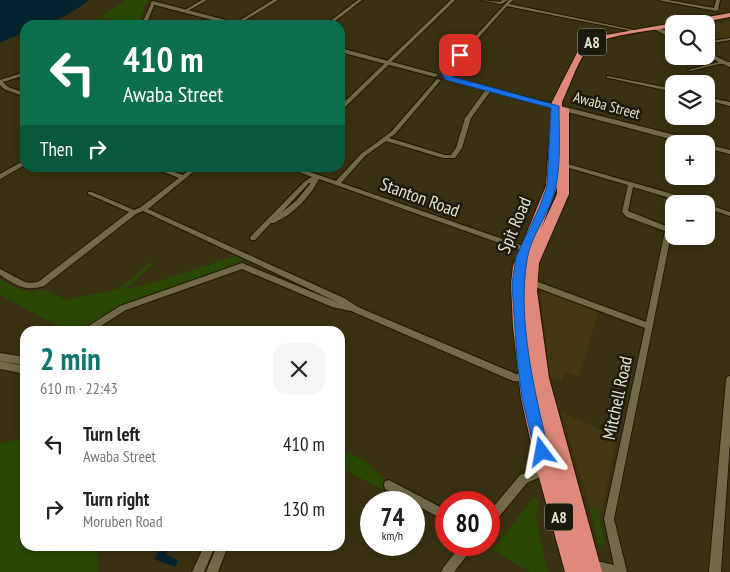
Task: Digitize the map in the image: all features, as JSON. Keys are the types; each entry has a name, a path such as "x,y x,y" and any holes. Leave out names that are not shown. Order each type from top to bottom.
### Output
{"highway":[{"path":"715,18 730,15"},
{"path":"715,22 730,19"},
{"name":"Spit Road","path":"560,107 584,62 594,48 605,42 665,28"},
{"name":"Spit Road","path":"582,568 546,470 518,284 520,266 562,200 559,164 560,107 586,46 598,40 637,31 658,29"},
{"name":"Spit Road","path":"531,251 533,378 582,568"}],"street":[{"path":"185,11 205,0"},
{"path":"246,20 276,0"},
{"path":"333,20 360,0"},
{"path":"345,104 453,0"},
{"path":"482,0 499,3 512,0"},
{"path":"660,0 716,10 718,0"},
{"path":"146,20 154,1 219,20"},
{"path":"507,2 637,31"},
{"path":"447,76 507,2"},
{"path":"658,29 665,33"},
{"path":"715,42 730,39"},
{"path":"338,184 363,155 386,139 437,78 388,62 345,51"},
{"path":"715,58 729,64"},
{"path":"719,63 729,64 698,70 690,70 719,63"},
{"path":"1,84 20,75"},
{"name":"Awaba Street","path":"437,78 447,76 489,89 665,135"},
{"path":"609,78 665,89"},
{"path":"1,84 20,93"},
{"path":"386,139 445,157 453,157 459,148 468,118 489,89"},
{"path":"715,100 730,104"},
{"path":"715,148 730,152"},
{"path":"559,164 668,195"},
{"path":"0,178 20,165"},
{"path":"167,172 182,178"},
{"path":"0,272 30,288 41,284 134,212 143,209 190,172"},
{"name":"Stanton Road","path":"305,172 531,251"},
{"path":"253,238 269,222 283,217 314,184 317,176"},
{"name":"Mitchell Road","path":"621,572 609,519 669,230 625,212 632,184"},
{"path":"90,193 134,212"},
{"path":"143,209 341,300 355,309 512,376 533,378"},
{"path":"715,209 730,214"},
{"path":"94,326 114,313 244,266 335,305 355,309"},
{"path":"530,282 648,326"},
{"path":"0,357 20,361"},
{"path":"0,365 20,369"},
{"path":"715,572 730,380"},
{"path":"500,507 524,479 546,470"},
{"path":"389,485 435,510"},
{"path":"198,572 208,551"},
{"path":"212,572 221,551"},
{"path":"446,572 459,556"},
{"path":"582,568 621,572"}],"shaded area":[{"path":"730,21 730,40 715,43 715,24"},
{"path":"540,287 599,309 579,377 565,371 562,381 550,377"},
{"path":"561,412 617,437 600,520 592,516"}],"green space":[{"path":"123,0 149,0 145,5 140,20 116,20 102,17 95,20 126,1"},
{"path":"238,255 243,257 239,264 110,311 88,326 58,326 0,295 0,279 20,290 30,292 46,290 66,300 119,289 150,262 153,264 125,289 157,282"},
{"path":"20,438 20,551 98,551 97,572 0,572 0,444"},
{"path":"345,451 369,464 385,480 383,485 386,491 345,470"},
{"path":"534,497 539,501 536,520 548,572 531,572 500,554 500,541"},
{"path":"590,507 600,512 605,542 603,546 599,545"}],"water":[{"path":"0,0 90,0 74,11 55,20 20,20 20,34 0,43"},
{"path":"159,551 167,551 167,555 178,560 175,567 154,559"}],"route":[{"path":"460,55 444,73 450,76 449,79 556,106 552,186 522,257 518,284 523,359 529,398 542,452"}]}
